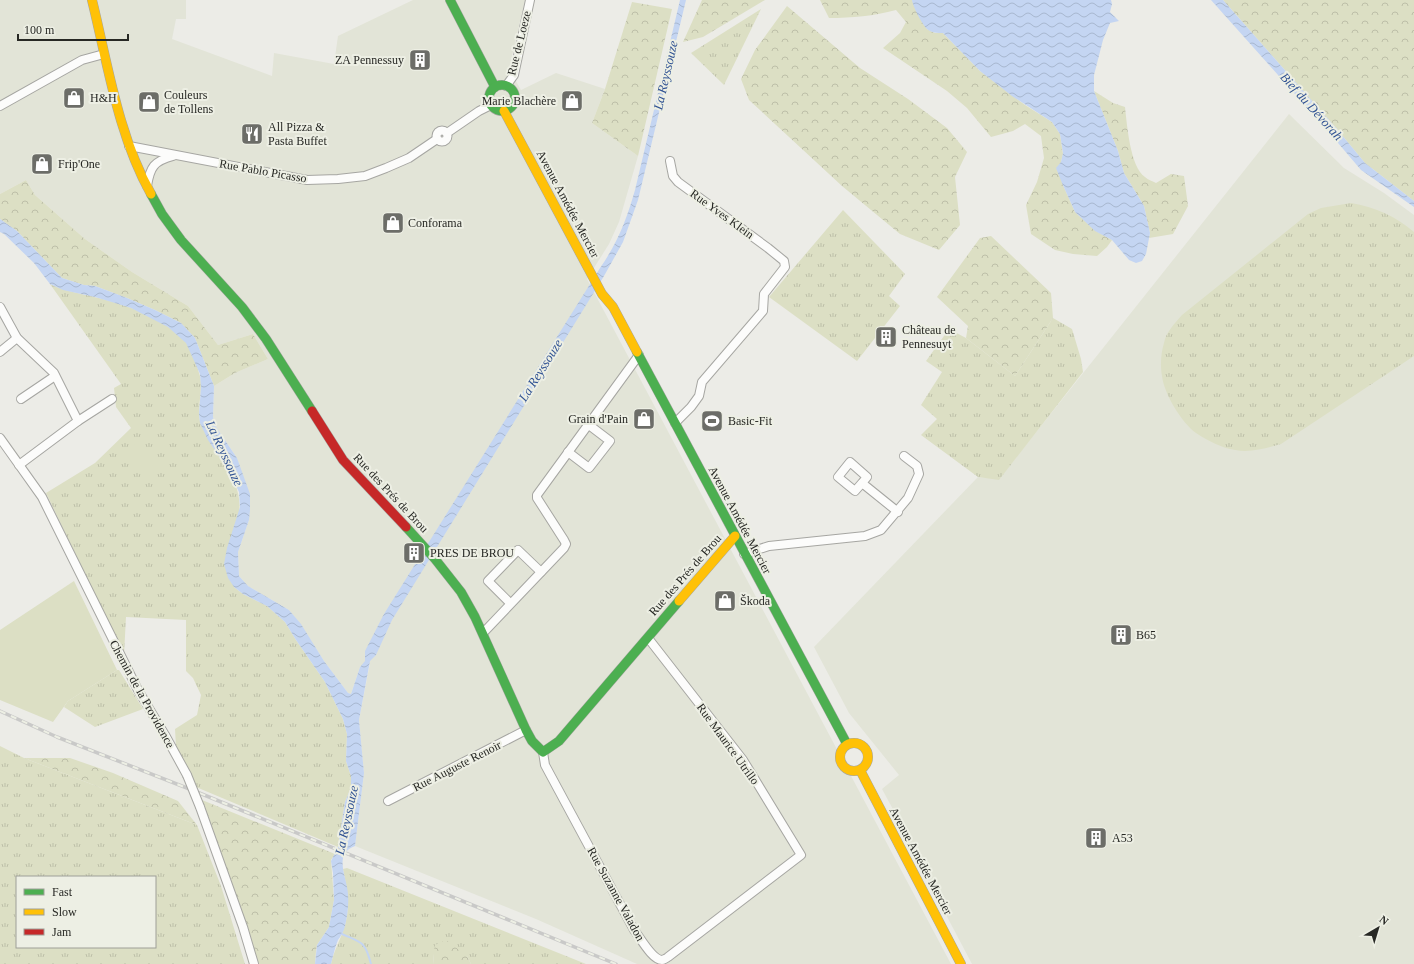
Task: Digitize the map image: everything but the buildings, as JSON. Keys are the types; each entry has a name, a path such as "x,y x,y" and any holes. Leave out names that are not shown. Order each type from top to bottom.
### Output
{"main road":[{"name":"Rue des Prés de Brou","path":"92,0 104,54 129,146 147,187 162,214 182,240 242,307 266,339 343,460 421,544 461,592 483,633 526,730 532,741 543,752 559,741 735,536"},
{"path":"450,0 495,87"},
{"path":"503,85 506,86 510,88 515,95 514,104 508,109 497,110 492,105 490,93 495,87 503,85"},
{"name":"Avenue Amédée Mercier","path":"508,109 594,271 602,294 613,307"},
{"name":"Avenue Amédée Mercier","path":"594,271 602,279 613,307 847,744"},
{"path":"858,743 867,751 868,762 864,768 860,770 851,771 843,766 840,756 843,748 847,744 858,743"},
{"name":"Avenue Amédée Mercier","path":"860,770 961,964"}],"street":[{"name":"Rue de Loeze","path":"506,86 514,75 530,0"},
{"path":"0,106 82,60 104,54"},
{"name":"Rue Pablo Picasso","path":"129,146 307,180 365,176 409,158 437,139 436,136 439,131 442,130 447,133 479,111 492,105"},
{"path":"147,187 149,173 155,164 162,159 176,155"},
{"name":"Rue Yves Klein","path":"670,161 673,176 678,182 784,261 785,267 764,294 763,311 702,382 699,396 691,407 675,423"},
{"path":"0,307 17,338 55,376 78,422"},
{"path":"0,352 17,338"},
{"path":"483,633 564,548 566,544 564,540 537,498 537,495 639,356"},
{"path":"21,399 55,376"},
{"path":"19,465 112,399"},
{"path":"568,452 589,468 594,463 610,441 589,425"},
{"name":"Chemin de la Providence","path":"0,438 42,498 135,683 187,775 243,927 254,964"},
{"path":"744,554 769,546 865,536 881,530 898,512 908,498 920,474 918,466 904,456"},
{"path":"862,483 898,512"},
{"path":"510,603 488,581 518,550 541,572"},
{"name":"Rue Maurice Utrillo","path":"648,638 743,760 801,855"},
{"name":"Rue Auguste Renoir","path":"388,801 526,730"},
{"name":"Rue Suzanne Valadon","path":"543,752 545,766 634,930 650,953 656,958 662,960 668,957 801,855"}],"shaded area":[{"path":"0,0 186,0 186,19 176,19 172,39 272,76 274,53 334,64 338,36 413,0 525,0 509,69 521,90 556,73 605,89 592,123 638,156 619,222 609,244 587,279 951,964 637,964 536,919 355,846 364,773 359,720 370,663 360,667 351,694 348,693 289,610 248,586 239,576 238,552 249,520 237,458 216,427 213,417 214,386 235,373 268,359 253,334 218,345 188,306 132,272 85,239 35,195 26,180 0,194"},
{"path":"1289,114 1344,168 1384,193 1414,215 1414,964 972,964 894,816 895,813 882,789 899,775 849,713 814,647 978,477 999,479"}],"green space":[{"path":"702,0 765,0 703,37 683,42"},
{"path":"820,0 912,0 927,29 935,33 943,33 980,71 1025,105 1052,122 1060,134 1063,154 1061,162 1062,183 1075,212 1096,231 1112,240 1107,247 1097,256 1073,254 1055,250 1031,234 1026,205 1037,182 1044,158 1041,136 1025,124 1013,131 991,137 967,108 947,91 883,48 900,33 906,22 896,10 863,16 829,18"},
{"path":"1223,0 1414,0 1414,201 1365,163"},
{"path":"632,2 672,9 638,156 592,123 605,89"},
{"path":"787,6 860,68 908,99 947,128 967,152 955,177 960,225 939,250 900,234 842,186 749,100 741,79 755,50"},
{"path":"761,9 724,85 691,53"},
{"path":"1094,91 1113,103 1125,107 1130,145 1136,164 1140,172 1145,177 1156,183 1171,174 1184,176 1188,206 1173,234 1149,238 1150,233 1144,206 1124,173 1118,151"},
{"path":"26,180 35,195 85,239 132,272 188,306 218,345 253,334 268,359 235,373 214,386 195,338 181,323 127,298 95,286 84,285 62,278 17,231 0,219 0,194"},
{"path":"1351,203 1384,213 1400,221 1414,232 1414,356 1281,444 1241,451 1225,448 1205,439 1196,433 1185,422 1174,408 1163,383 1161,368 1162,355 1165,339 1169,331 1182,315 1308,214 1321,208"},
{"path":"843,210 905,274 889,296 900,306 857,361 769,297"},
{"path":"991,236 1051,293 1053,318 1015,376 966,338 968,326 937,297 980,238"},
{"path":"50,284 67,290 118,303 143,313 167,326 186,342 190,348 201,379 199,418 201,424 234,480 238,492 240,504 234,587 243,594 267,606 285,622 325,682 343,719 347,734 346,761 351,776 351,788 345,802 338,847 196,787 176,747 175,729 197,715 201,695 193,678 186,671 186,620 126,617 124,655 46,493 95,463 131,428 116,407 114,388 121,384"},
{"path":"1053,318 1072,329 1081,359 1083,372 999,480 978,477 921,435 937,419 921,405 942,372 926,361 949,329 966,338 1015,376"},
{"path":"134,444 158,469 145,479 122,456"},
{"path":"74,581 117,670 68,701 53,722 0,700 0,630"},
{"path":"119,670 143,709 95,727 64,707 68,701"},
{"path":"0,746 24,758 197,825 221,886 245,964 0,964"},
{"path":"24,758 70,758 113,773 178,801 197,825"},
{"path":"202,800 335,854 331,860 334,900 329,927 317,945 315,964 259,964"},
{"path":"347,868 586,964 471,964 467,956 433,954 434,964 331,964 346,921 348,898 343,869"},
{"path":"446,940 467,956 471,964 434,964 433,954 435,945"}],"water":[{"name":"La Reyssouze","path":"680,0 686,0 638,200 623,242 604,276 392,620 376,655 370,661 359,720 364,773 355,846 348,850 344,855 343,861 348,895 346,919 344,930 338,940 331,964 315,964 317,945 329,927 334,900 331,861 338,847 345,802 351,788 351,776 346,761 347,734 343,719 325,682 285,622 267,606 243,594 234,587 228,578 224,564 227,548 240,507 239,492 227,468 208,440 200,423 200,374 186,343 168,327 131,308 95,297 63,290 50,284 34,263 4,234 0,232 0,219 17,231 62,278 84,285 95,286 155,310 181,323 195,338 214,386 213,417 216,427 237,458 250,494 249,520 238,552 239,576 248,586 289,610 301,624 324,661 348,693 351,694 360,667 365,661 365,651 384,614 617,240 635,190"},
{"path":"912,0 1111,0 1112,4 1110,12 1119,21 1110,23 1103,40 1094,75 1094,91 1118,151 1124,173 1144,206 1150,233 1146,254 1142,261 1136,263 1129,260 1112,240 1095,231 1075,212 1056,168 1061,162 1063,153 1060,134 1052,122 1012,96 980,71 943,33 933,32 927,29 918,15"},
{"name":"Bief du Dévorah","path":"1211,0 1223,0 1365,163 1414,201 1414,207 1361,170"}],"waterway":[{"path":"342,934 362,944 367,951 371,964"}],"railway":[{"path":"0,711 57,737 192,790 616,964"}],"traffic: fast":[{"path":"450,0 495,87"},
{"path":"502,85 511,89 515,98 511,107 502,111 493,107 489,98 493,89 502,85"},
{"path":"151,194 162,214 181,240 242,307 266,339 312,411"},
{"path":"637,352 847,744"},
{"path":"406,527 435,559 461,592 475,617 526,730 532,741 543,752 559,741 679,601"}],"traffic: slow":[{"path":"92,0 122,124 130,148 151,194"},
{"path":"504,111 602,294 613,307 637,352"},
{"path":"679,601 735,536"},
{"path":"854,743 864,747 868,757 864,767 854,771 844,767 840,757 844,747 854,743"},
{"path":"860,770 961,964"}],"traffic: jam":[{"path":"312,411 343,460 406,527"}],"place":[{"name":"ZA Pennessuy","path":"420,60"},
{"name":"H&H","path":"74,98"},
{"name":"Marie Blachère","path":"572,101"},
{"name":"Couleurs de Tollens","path":"149,102"},
{"name":"All Pizza & Pasta Buffet","path":"252,134"},
{"name":"Frip'One","path":"42,164"},
{"name":"Conforama","path":"393,223"},
{"name":"Château de Pennesuyt","path":"886,337"},
{"name":"Grain d'Pain","path":"644,419"},
{"name":"Basic-Fit","path":"712,421"},
{"name":"PRES DE BROU","path":"414,553"},
{"name":"Škoda","path":"725,601"},
{"name":"B65","path":"1121,635"},
{"name":"A53","path":"1096,838"}]}
